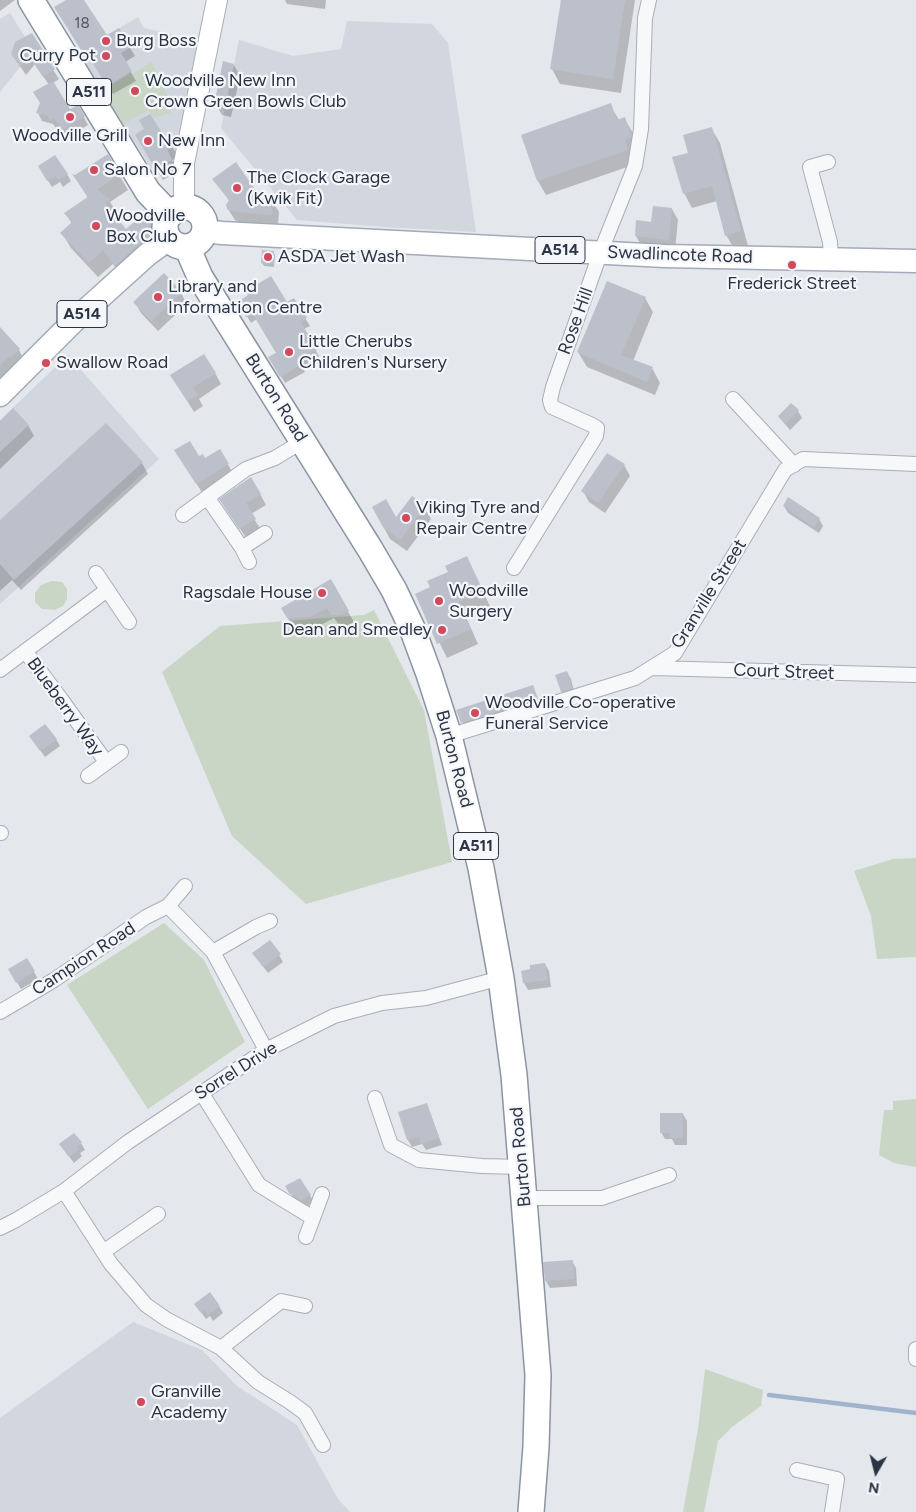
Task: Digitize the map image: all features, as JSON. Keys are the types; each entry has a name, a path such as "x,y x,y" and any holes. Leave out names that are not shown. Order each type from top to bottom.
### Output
{"highway":[{"name":"A511","path":"32,0 148,192 177,211"},
{"path":"192,209 198,212 204,223 187,239 165,231 165,224 177,211 192,209"},
{"name":"Burton Road","path":"187,239 200,277 394,590 416,637 449,736 481,868 501,978 514,1075 538,1375 536,1447 531,1512"}],"main road":[{"name":"Swadlincote Road","path":"187,239 222,233 666,256 916,261"},
{"name":"A514","path":"0,395 76,319 148,254 187,239"}],"street":[{"path":"177,211 184,164 217,0"},
{"name":"Rose Hill","path":"514,568 596,436 597,428 592,424 552,407 550,400 601,252 635,166 641,129 645,18 649,0"},
{"path":"828,162 810,167 830,242 831,260"},
{"path":"733,399 794,465 803,459 916,464"},
{"path":"183,515 246,469 275,458 303,441"},
{"name":"Granville Street","path":"449,736 635,678 676,653 784,470 794,465"},
{"path":"207,497 242,548 249,562"},
{"path":"242,548 265,533"},
{"path":"96,573 129,622"},
{"name":"Blueberry Way","path":"0,670 107,590"},
{"name":"Blueberry Way","path":"25,652 106,762"},
{"name":"Court Street","path":"652,668 916,675"},
{"name":"Blueberry Way","path":"88,776 121,752"},
{"name":"Campion Road","path":"0,1012 54,980 146,917 168,906 185,886"},
{"path":"168,906 213,952 266,1050"},
{"path":"213,952 270,921"},
{"name":"Sorrel Drive","path":"0,1228 64,1190 128,1142 266,1050 334,1016 382,1003 426,998 501,978"},
{"path":"201,1092 259,1185 313,1218"},
{"path":"375,1098 391,1145 418,1160 482,1166 522,1167"},
{"path":"525,1198 602,1198 669,1175"},
{"path":"64,1190 103,1252 146,1305 166,1319 221,1348 258,1382 290,1402 305,1414 323,1445"},
{"path":"306,1237 322,1194"},
{"path":"103,1252 158,1214"},
{"path":"221,1348 281,1301 305,1306"},
{"path":"916,1349 916,1359"},
{"path":"798,1470 836,1479 832,1512"}],"shaded area":[{"path":"10,13 25,37 15,42 11,54 20,67 0,92 0,19"},
{"path":"138,17 144,28 200,41 176,162 155,174 79,52"},
{"path":"347,21 432,24 448,43 476,232 297,220 221,128 239,40 293,56 341,49"},
{"path":"68,355 159,459 0,604 0,420"},
{"name":"Granville Academy","path":"133,1322 202,1350 237,1386 297,1425 338,1499 350,1512 0,1512 0,1418"}],"green space":[{"name":"Woodville New Inn Crown Green Bowls Club","path":"152,62 172,105 170,113 154,118 148,110 123,124 104,93 105,89"},
{"path":"52,581 62,582 67,589 67,599 63,606 55,610 42,609 35,602 35,593 41,585"},
{"path":"374,610 424,710 452,862 306,904 232,836 162,672 220,626 364,615"},
{"path":"916,858 916,957 877,959 871,916 854,871 893,859"},
{"path":"164,923 204,960 245,1042 148,1109 67,985"},
{"path":"916,1099 915,1167 894,1163 879,1155 884,1110 893,1110 893,1101"},
{"path":"705,1369 763,1390 761,1406 732,1427 718,1441 704,1512 683,1512 698,1429"}],"building":[{"path":"66,0 84,0 107,35 119,28 131,47 121,53 132,71 107,87 84,48 81,50 54,7"},
{"path":"561,0 625,0 613,79 550,69"},
{"path":"32,33 55,69 43,77 29,56 20,67 11,54 15,42"},
{"path":"223,61 234,64 225,107 214,105"},
{"path":"53,81 70,109 78,105 85,116 62,130 54,118 50,121 47,115 36,113 40,103 33,92"},
{"path":"611,103 617,120 625,117 631,135 631,137 625,140 628,150 537,181 521,135"},
{"name":"New Inn","path":"150,114 173,146 167,149 172,160 156,170 135,135 144,129 139,120"},
{"path":"712,127 741,231 725,236 712,186 683,194 672,157 688,153 683,135"},
{"path":"108,154 120,174 97,190 110,199 105,203 126,229 146,212 154,226 153,232 115,266 103,250 89,263 60,233 72,222 64,213 88,197 72,174 75,175"},
{"path":"55,155 68,174 58,180 55,176 47,181 38,166"},
{"name":"The Clock Garage (Kwik Fit)","path":"236,162 261,198 273,200 272,215 227,209 226,205 229,200 212,179"},
{"path":"653,206 672,208 669,240 635,236 636,220 651,222"},
{"name":"ASDA Jet Wash","path":"262,250 274,251 273,264 261,263"},
{"name":"Library and Information Centre","path":"164,273 182,292 151,321 133,302"},
{"path":"271,276 287,302 294,298 307,318 301,322 317,350 300,360 302,364 280,377 268,357 276,353 252,313 246,317 237,303 248,295 246,291"},
{"path":"607,281 646,297 621,355 653,367 647,382 577,352"},
{"path":"0,327 20,349 0,365"},
{"path":"204,354 216,373 193,387 198,395 187,401 170,375"},
{"path":"791,403 799,410 785,424 778,416"},
{"path":"13,408 29,425 0,452 0,421"},
{"path":"106,423 143,462 14,580 0,564 0,520"},
{"path":"190,441 199,456 203,454 205,458 220,449 229,464 196,484 174,450"},
{"path":"607,453 625,464 598,503 581,491"},
{"path":"251,477 261,494 246,503 256,519 239,529 219,499"},
{"name":"Viking Tyre and Repair Centre","path":"412,496 425,506 400,540 383,527 372,507 386,499 396,517"},
{"path":"788,497 820,518 814,527 783,506"},
{"name":"Woodville Surgery","path":"467,556 483,591 459,602 471,629 437,644 415,594 430,587 427,581 448,572 445,566"},
{"name":"Ragsdale House","path":"331,579 349,611 341,615 331,615 327,608 310,617 287,618 281,608"},
{"path":"567,671 572,688 561,692 555,675"},
{"path":"533,685 538,699 461,723 456,710"},
{"path":"45,724 57,739 40,751 29,736"},
{"path":"270,940 281,954 263,967 252,953"},
{"path":"27,958 35,971 16,983 8,969"},
{"path":"545,963 548,980 523,983 521,971 530,969 530,965"},
{"path":"427,1103 439,1138 421,1144 419,1137 407,1140 398,1112"},
{"path":"660,1113 683,1113 683,1138 670,1138 670,1133 660,1133"},
{"path":"74,1133 82,1142 77,1146 79,1149 69,1157 59,1144"},
{"path":"300,1178 311,1195 301,1200 289,1193 285,1186"},
{"path":"573,1260 574,1279 545,1281 543,1262"},
{"path":"210,1292 220,1306 208,1315 205,1310 201,1313 194,1304"}],"waterway":[{"path":"769,1395 916,1413"}],"place":[{"name":"Burg Boss","path":"106,41"},
{"name":"Curry Pot","path":"106,56"},
{"name":"Woodville New Inn Crown Green Bowls Club","path":"135,91"},
{"name":"Woodville Grill","path":"70,117"},
{"name":"New Inn","path":"148,141"},
{"name":"Salon No 7","path":"94,170"},
{"name":"The Clock Garage (Kwik Fit)","path":"237,188"},
{"name":"Woodville Box Club","path":"96,226"},
{"name":"ASDA Jet Wash","path":"268,257"},
{"name":"Frederick Street","path":"792,265"},
{"name":"Library and Information Centre","path":"158,297"},
{"name":"Little Cherubs Children's Nursery","path":"289,352"},
{"name":"Swallow Road","path":"46,363"},
{"name":"Viking Tyre and Repair Centre","path":"406,518"},
{"name":"Ragsdale House","path":"322,593"},
{"name":"Woodville Surgery","path":"439,601"},
{"name":"Dean and Smedley","path":"442,630"},
{"name":"Woodville Co-operative Funeral Service","path":"475,713"},
{"name":"Granville Academy","path":"141,1402"}]}
